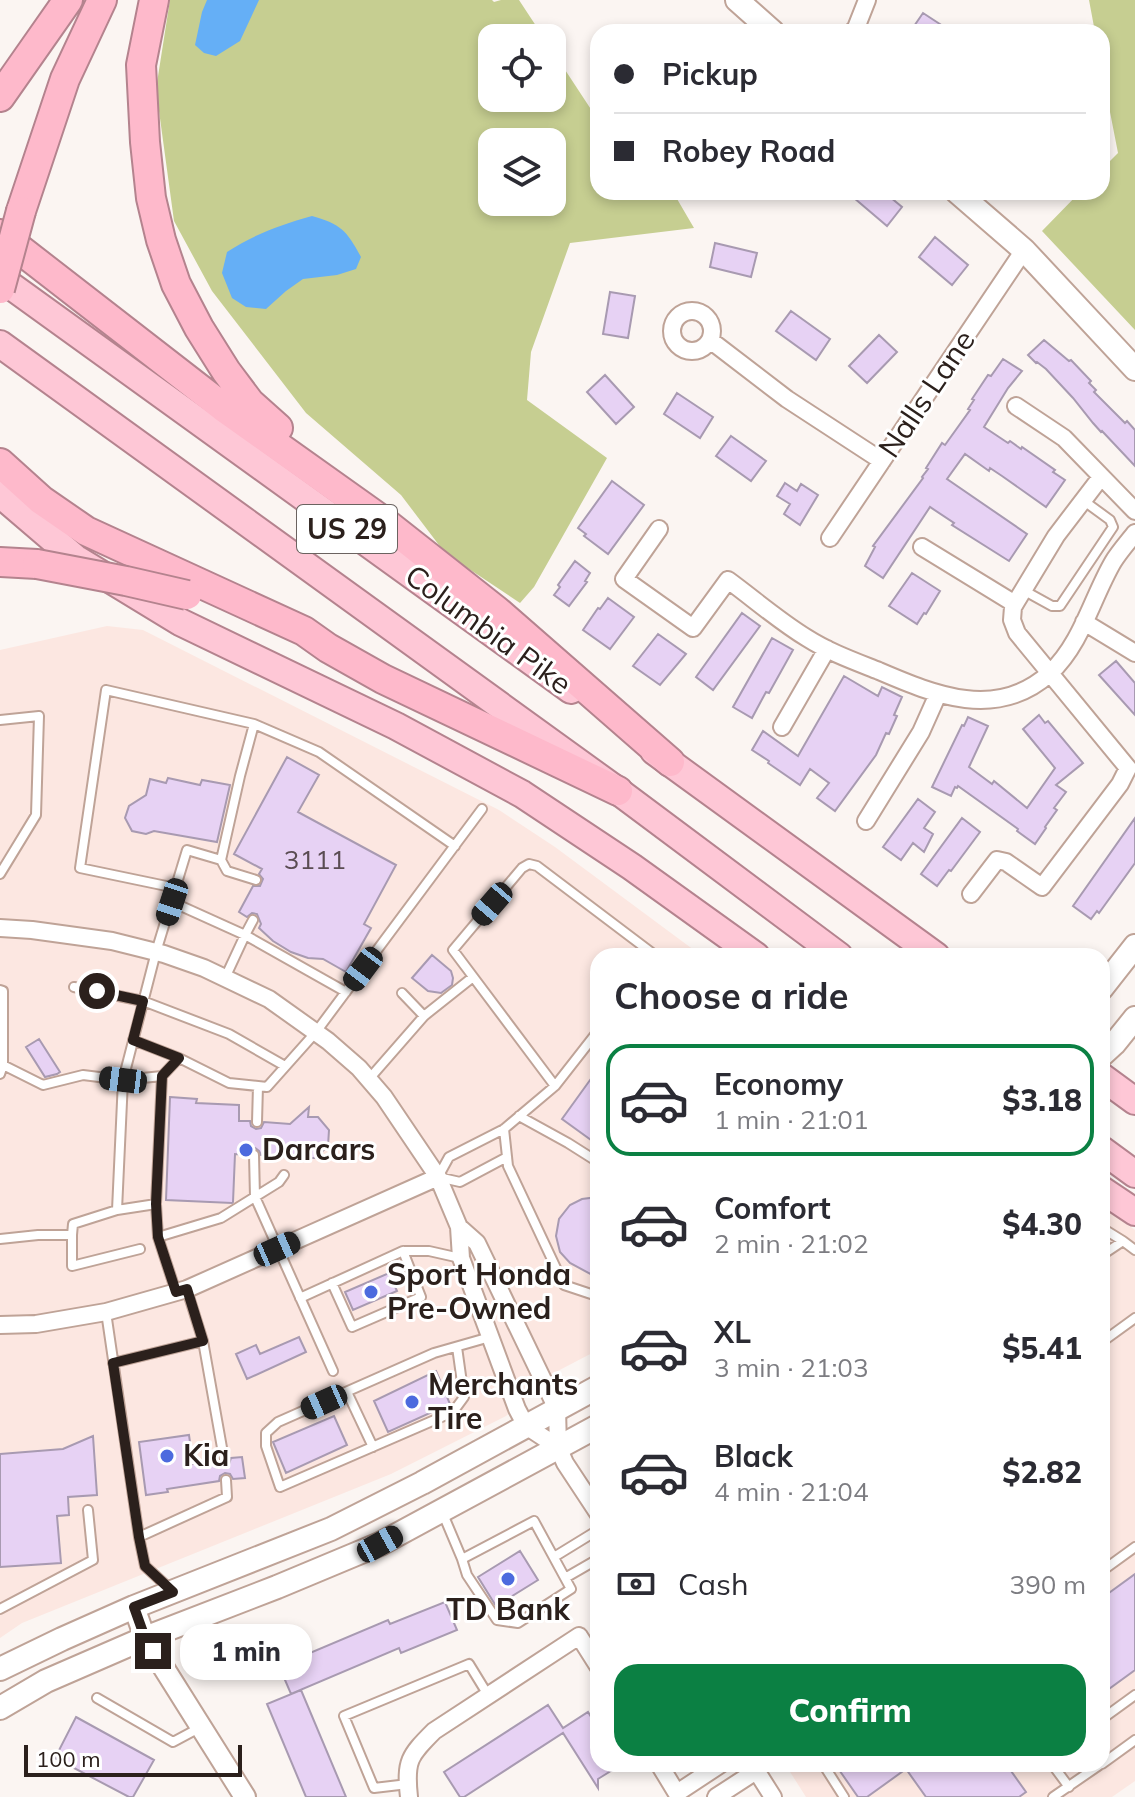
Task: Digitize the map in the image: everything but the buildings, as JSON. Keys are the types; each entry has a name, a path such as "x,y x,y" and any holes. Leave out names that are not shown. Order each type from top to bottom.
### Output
{"highway":[{"path":"0,97 68,0"},
{"path":"12,293 21,211 65,79 102,0"},
{"path":"154,0 141,65 145,142 151,198 176,284 199,328 250,403 383,521"},
{"path":"0,234 223,407 383,521 497,611 670,762"},
{"path":"0,268 12,293"},
{"name":"Columbia Pike","path":"0,278 12,293 670,762 925,948"},
{"name":"Columbia Pike","path":"0,344 618,791 828,948"},
{"path":"0,463 41,500 86,531 304,631 383,679 618,791"},
{"path":"0,494 75,558 167,614 396,726 522,794 632,867 743,948"},
{"path":"0,562 37,564 187,595 328,648"},
{"path":"1110,1083 1135,1101"},
{"path":"1110,1156 1135,1174"},
{"path":"1110,1195 1135,1212"}],"main road":[{"path":"737,0 764,24"},
{"path":"978,200 1135,369"},
{"path":"1110,978 1135,946"},
{"path":"1110,1048 1135,1018"},
{"path":"0,1669 134,1607 331,1529 590,1391"},
{"path":"0,1708 46,1681 145,1638 380,1544 590,1430"}],"street":[{"path":"858,24 867,0"},
{"name":"Nalls Lane","path":"830,538 1024,250"},
{"path":"710,340 787,399 882,461"},
{"path":"1016,406 1064,438 1135,511"},
{"path":"971,894 997,860 1006,862 1042,887 1120,784 1128,768 1017,633 1012,620 1013,607 1056,536 1101,477"},
{"path":"659,529 624,579 693,628 728,580 805,637 827,649 938,694 964,700 989,700 1010,695 1033,685 1050,672 1068,651 1113,561 1135,533"},
{"path":"922,547 1019,597"},
{"path":"1084,622 1135,653"},
{"path":"782,727 827,649"},
{"path":"866,821 921,732 938,694"},
{"path":"0,928 112,941 204,968 269,999 348,1059 384,1097 438,1177 459,1227 461,1258 517,1409 526,1426 558,1447"},
{"path":"0,1325 36,1324 106,1312 181,1290 438,1177"},
{"path":"459,1227 477,1243 557,1409 558,1447 590,1501"},
{"path":"134,1607 145,1638 245,1797"},
{"path":"408,1791 407,1773 415,1750 434,1731 579,1636 590,1653"},
{"path":"664,1772 678,1795 710,1772"},
{"path":"716,1797 748,1772"},
{"path":"757,1772 773,1797"}],"lane":[{"path":"1019,597 1060,606 1113,527 1110,520 1084,501"},
{"path":"176,888 80,868 106,690 254,724 319,752 455,846"},
{"path":"0,720 39,716 36,815 0,874"},
{"path":"254,724 221,860 227,871 256,880"},
{"path":"133,1040 229,1083 267,1087 316,1032 482,809"},
{"path":"117,1210 123,1080 156,952 187,850 221,860"},
{"path":"555,1086 453,950 522,868 529,864 537,866 645,948"},
{"path":"172,902 245,935 346,992"},
{"path":"225,978 253,920"},
{"path":"369,1079 424,1016 473,977"},
{"path":"74,987 143,1001 229,1034 285,1066"},
{"path":"0,990 3,991 1,1070 43,1085 83,1075 123,1080 162,1076"},
{"path":"402,993 424,1016"},
{"path":"507,1157 460,1182 438,1177 449,1157 504,1129 555,1086 590,1041"},
{"path":"179,1058 162,1076 156,1204 158,1237 203,1341 224,1459"},
{"path":"257,1122 258,1086"},
{"path":"519,1116 590,1157"},
{"path":"504,1129 508,1166 564,1285 590,1294"},
{"path":"254,1155 255,1197 333,1371"},
{"path":"158,1237 221,1218 279,1182 284,1175"},
{"path":"140,1249 72,1266 73,1224 117,1210 156,1204"},
{"path":"1110,1233 1135,1250"},
{"path":"0,1239 72,1235"},
{"path":"1110,1250 1123,1241"},
{"path":"300,1298 403,1251 429,1251 461,1258"},
{"path":"332,1283 352,1327 421,1297 403,1251"},
{"path":"106,1312 145,1566 173,1592"},
{"path":"1110,1336 1135,1318"},
{"path":"457,1347 464,1397 453,1412 280,1487 266,1446 266,1433 278,1422 434,1353 491,1337"},
{"path":"113,1363 203,1341"},
{"path":"347,1392 373,1447"},
{"path":"139,1537 227,1497 226,1480"},
{"path":"0,1609 93,1560 88,1510"},
{"path":"441,1510 467,1575 497,1620 518,1623 571,1589 534,1521 462,1559"},
{"path":"554,1557 590,1535"},
{"path":"1110,1565 1135,1547"},
{"path":"565,1578 590,1564"},
{"path":"408,1791 374,1788 344,1716 469,1664 488,1695"},
{"path":"1110,1713 1135,1695"},
{"path":"97,1698 173,1742 201,1727"},
{"path":"1110,1758 1135,1740"},
{"path":"828,1772 844,1797"},
{"path":"1058,1772 1069,1787"},
{"path":"1053,1797 1091,1772"}],"shaded area":[{"path":"107,626 143,630 499,810 555,847 691,948 590,948 590,1354 550,1375 506,1416 391,1474 22,1623 0,1638 0,650"},
{"path":"1110,1212 1135,1230 1135,1781 1112,1797 806,1797 790,1772 1110,1772"}],"green space":[{"path":"170,0 519,0 535,24 478,24 478,112 566,112 566,71 590,108 590,200 678,200 694,228 570,243 531,352 527,400 607,458 534,587 520,603 445,553 401,495 306,413 212,291 174,221 156,89"},
{"path":"1089,0 1135,0 1135,330 1042,231 1072,200 1110,200 1110,161 1118,153 1110,112 1110,24 1094,24"}],"water":[{"path":"207,0 259,0 240,41 216,56 204,53 195,45"},
{"path":"312,216 337,226 352,241 361,257 356,269 303,279 266,309 246,307 232,298 222,273 227,252 268,231"}],"place":[{"name":"Darcars","path":"246,1150"},
{"name":"Sport Honda Pre-Owned","path":"371,1292"},
{"name":"Merchants Tire","path":"412,1402"},
{"name":"Kia","path":"167,1456"},
{"name":"TD Bank","path":"508,1579"}],"route":[{"path":"97,991 143,1001 133,1040 179,1058 162,1076 156,1204 158,1237 176,1292 187,1289 203,1341 113,1363 145,1566 173,1592 134,1607 153,1651"}]}
